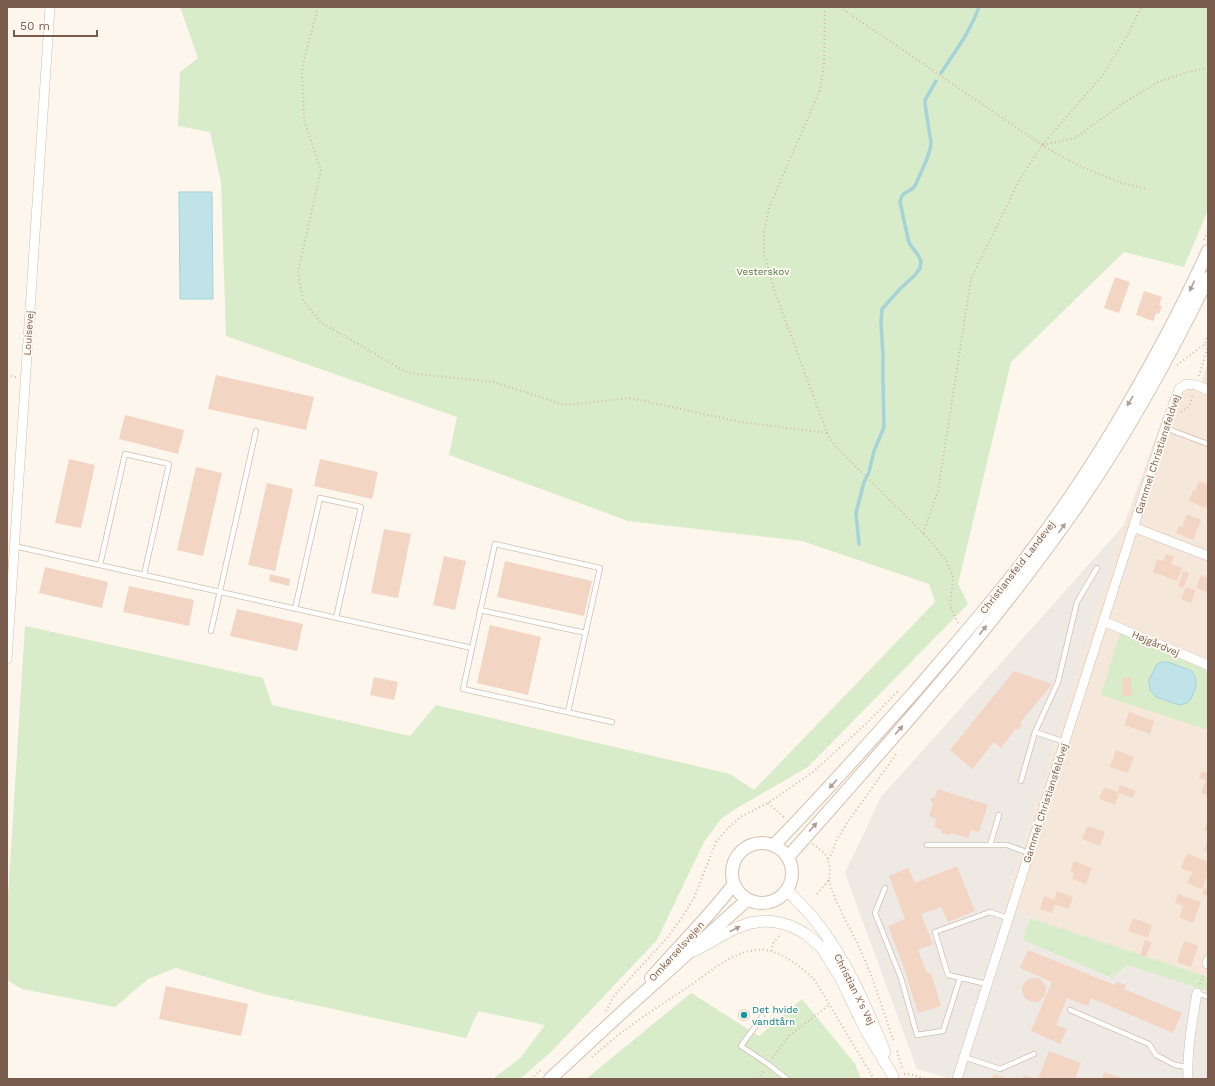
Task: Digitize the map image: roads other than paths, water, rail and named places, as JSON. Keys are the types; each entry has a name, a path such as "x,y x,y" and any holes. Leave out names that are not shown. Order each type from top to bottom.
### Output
{"main road":[{"name":"Christiansfeld Landevej","path":"774,845 824,793 941,662 996,596 1041,538 1090,467 1140,384 1189,292 1205,248"},
{"name":"Christiansfeld Landevej","path":"788,857 937,686 1038,562 1103,468 1150,390 1183,329 1208,278"},
{"path":"763,842 774,845 782,850 788,857 792,873 790,885 783,895 772,902 760,903 747,900 739,894 734,885 731,873 736,856 745,847 763,842"},
{"name":"Omkørselsvejen","path":"618,1016 734,885"},
{"name":"Omkørselsvejen","path":"550,1079 747,900"}],"street":[{"name":"Louisevej","path":"7,659 50,7"},
{"name":"Gammel Christiansfeldvej","path":"957,1079 1133,527 1179,389 1186,384 1196,385 1208,390"},
{"name":"Gammel Christiansfeldvej","path":"1133,527 1208,556"},
{"name":"Højgårdvej","path":"1103,621 1208,665"},
{"name":"Christian X's Vej","path":"787,890 814,919 850,973 897,1076"},
{"path":"688,954 736,928 750,923 765,921 776,922 791,926 806,934 821,947 840,977 866,1031 897,1076"},
{"path":"1188,1079 1187,1067 1190,1030 1197,994"}],"lane":[{"path":"1165,428 1208,444"},
{"path":"211,631 256,431"},
{"path":"100,565 125,454 140,457 169,464 144,575"},
{"path":"295,609 320,498 361,508 336,618"},
{"path":"568,712 600,568 495,544 463,689 612,722"},
{"path":"14,546 472,648"},
{"path":"1021,781 1035,732 1058,682 1077,602 1097,568"},
{"path":"480,610 586,633"},
{"path":"1035,732 1064,742"},
{"path":"990,845 999,814"},
{"path":"928,845 1007,846 1029,853"},
{"path":"885,888 875,913 901,978 917,1035 943,1031 960,978"},
{"path":"987,984 948,975 935,932 990,912 1008,918"},
{"path":"1197,994 1208,997"},
{"path":"1070,1010 1149,1044 1156,1055 1175,1065 1187,1067"},
{"path":"762,1016 741,1046 787,1079"},
{"path":"964,1057 1000,1069 1034,1054"}],"water":[{"path":"179,192 212,192 213,299 180,299"},
{"path":"1168,662 1192,671 1196,679 1196,687 1191,699 1187,703 1179,705 1156,697 1150,690 1149,680 1157,664"}],"waterway":[{"path":"941,73 967,33 979,7"},
{"path":"859,544 856,513 874,451 884,427 881,322 882,309 920,268 921,261 909,243 900,202 902,196 915,185 929,152 931,143 925,100 936,81"}],"place":[{"name":"Det hvide vandtårn","path":"744,1015"}],"park label":[{"name":"Vesterskov","path":"763,271"}]}
